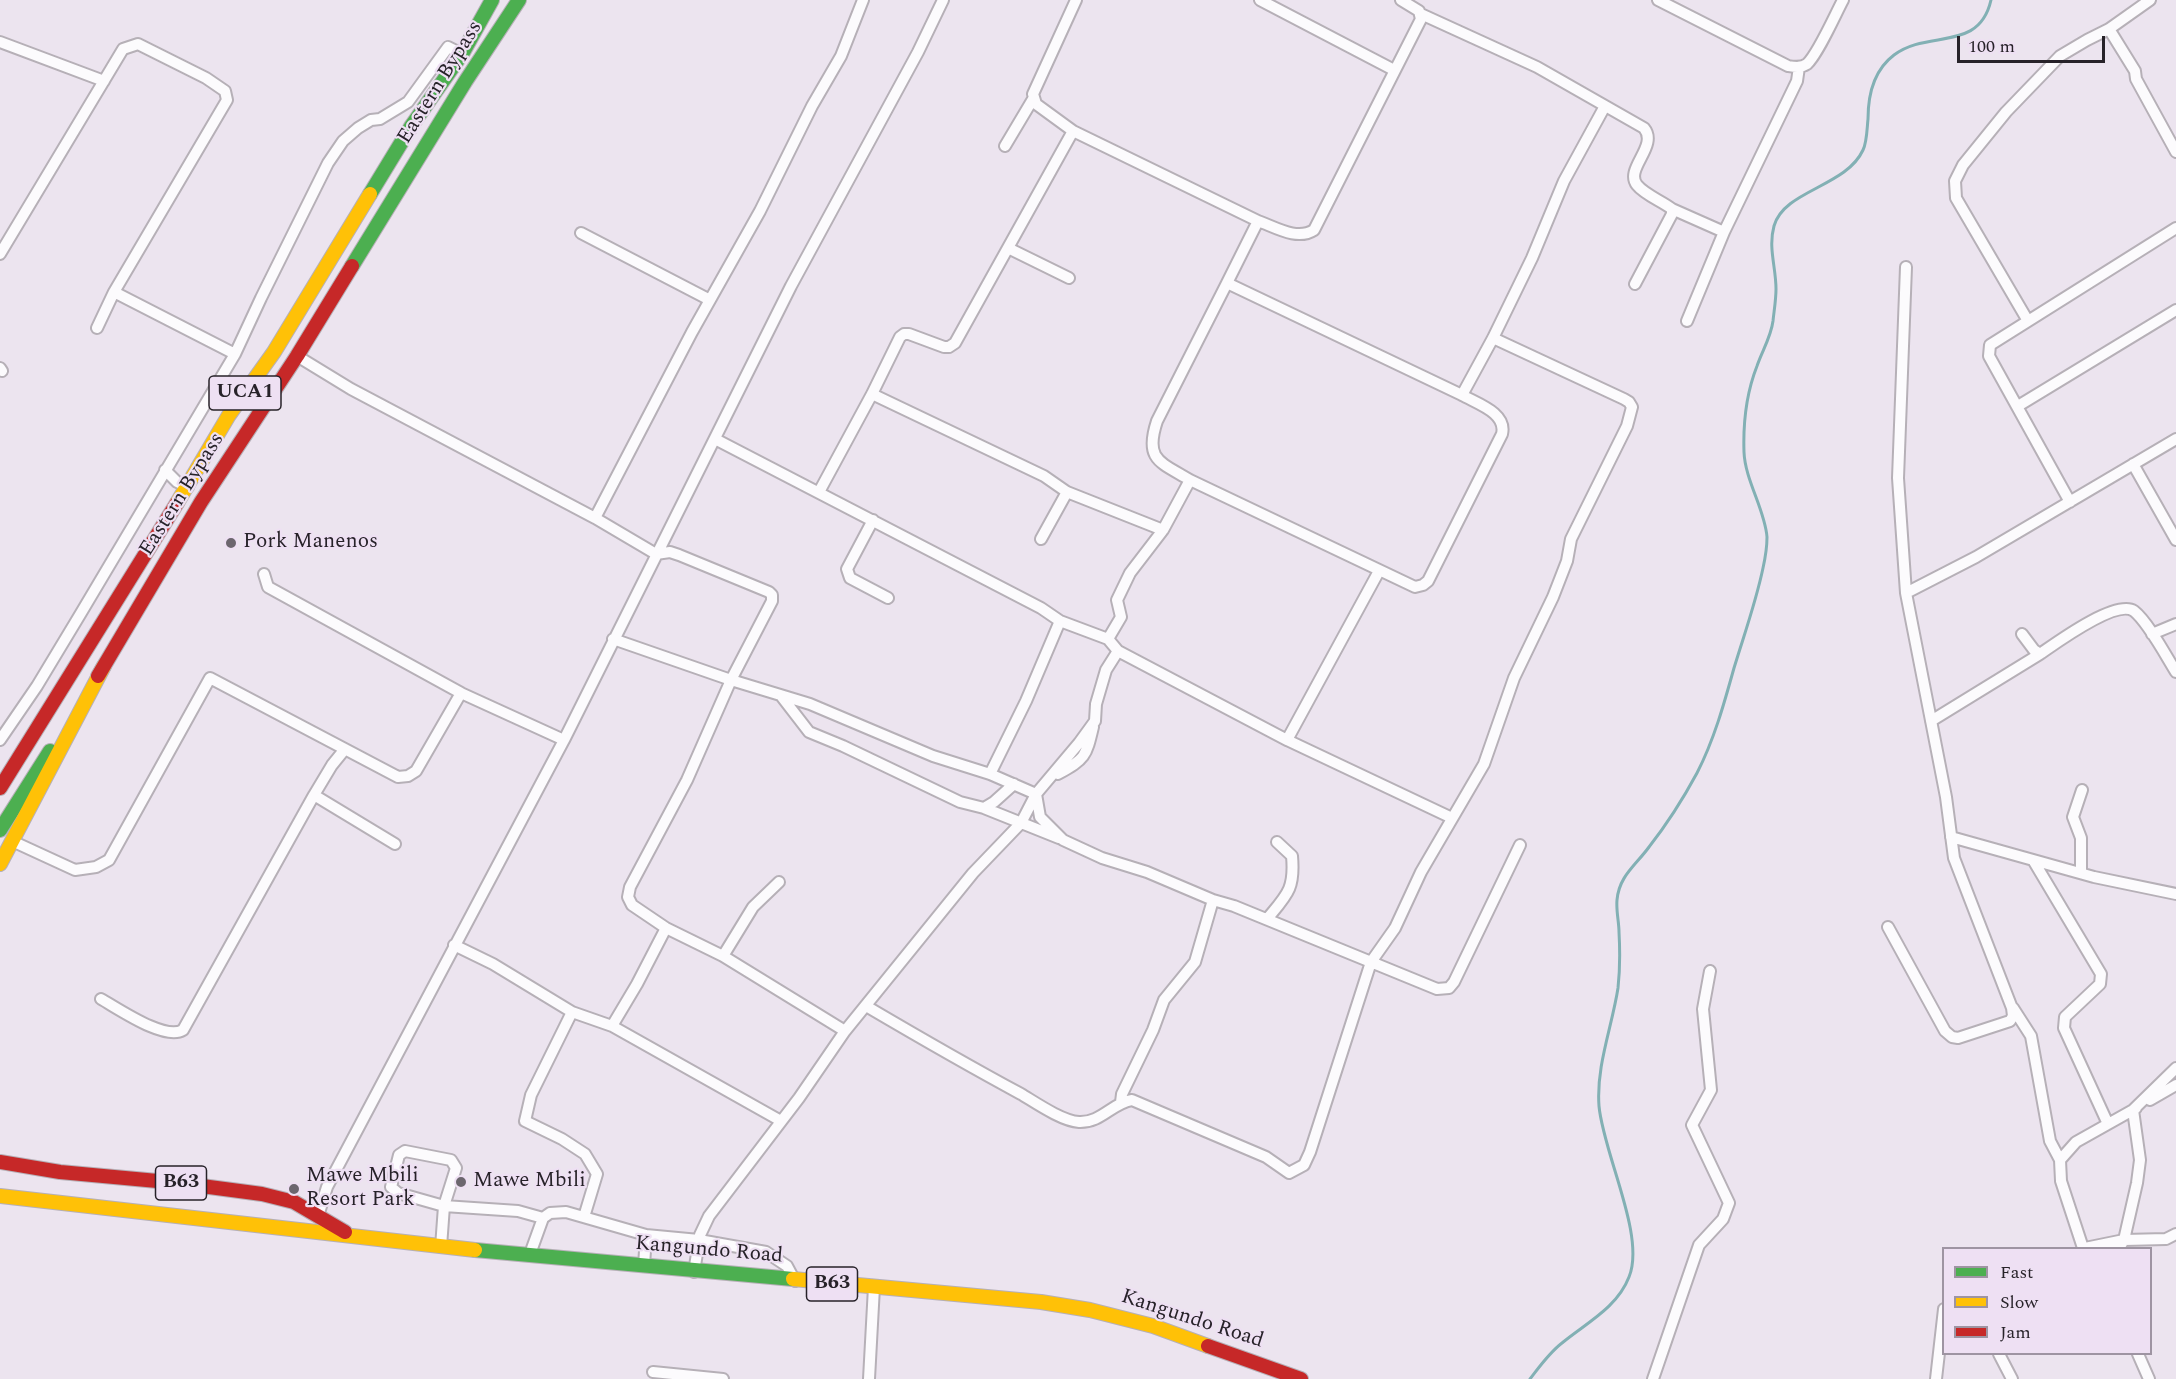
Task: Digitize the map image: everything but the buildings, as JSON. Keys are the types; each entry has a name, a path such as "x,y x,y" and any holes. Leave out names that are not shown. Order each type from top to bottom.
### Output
{"main road":[{"name":"Eastern Bypass","path":"0,788 158,531 188,487 229,416 274,352 412,125 462,54 492,0"},
{"name":"Eastern Bypass","path":"0,830 104,666 201,502 297,356 465,82 519,0"},
{"path":"295,315 315,326"},
{"path":"0,864 104,666"},
{"name":"Kangundo Road","path":"0,1162 64,1187 353,1237 694,1272 1041,1302 1090,1310 1153,1326 1301,1379"},
{"name":"Kangundo Road","path":"0,1196 64,1187 179,1183 262,1194 294,1202 353,1237"}],"street":[{"path":"595,518 710,300 760,211 812,106 841,56 863,0"},
{"path":"318,1216 327,1187 564,740 791,286 943,0"},
{"path":"1005,146 1033,99 1033,94 1076,0"},
{"path":"1260,0 1394,70"},
{"path":"1401,0 1421,15 1537,68 1644,128 1648,133 1648,142 1635,173 1634,181 1638,187 1672,209 1724,232"},
{"path":"1658,0 1788,66 1799,67 1806,65 1813,56 1843,0"},
{"path":"2028,321 1956,198 1955,181 1963,165 2006,112 2060,56 2109,29 2150,0"},
{"path":"1033,99 1036,104 1073,131 1258,221 1298,235 1306,235 1314,230 1421,15"},
{"path":"2109,29 2135,71 2136,79 2176,152"},
{"path":"0,42 104,81"},
{"path":"0,254 123,49 138,44 206,78 227,95 227,100 114,292 97,328"},
{"path":"0,740 65,640 235,354 324,171 343,141 371,120 380,119 408,102 448,47 462,54"},
{"path":"1687,321 1724,232 1797,81 1799,67"},
{"path":"1462,395 1532,258 1564,181 1605,106"},
{"path":"819,492 900,337 904,334 944,347 955,343 1073,131"},
{"path":"1635,284 1672,214 1672,209"},
{"path":"1227,283 1462,395 1500,417 1504,425 1502,434 1428,581 1415,587 1379,571 1190,480 1161,462 1153,452 1152,435 1157,421 1258,221"},
{"path":"2070,502 1989,356 1990,345 2176,228"},
{"path":"581,233 710,300"},
{"path":"1008,248 1069,278"},
{"path":"1906,267 1898,478 1906,593 1958,868 2013,1008 2031,1036 2050,1141 2060,1160 2061,1181 2084,1247"},
{"path":"114,292 235,354"},
{"path":"2018,406 2176,310"},
{"path":"866,1006 932,1046 1052,1112 1076,1122 1098,1119 1121,1102 1132,1100 1266,1157 1289,1173 1304,1165 1371,962 1395,927 1421,872 1484,764 1514,678 1567,561 1571,539 1626,426 1632,407 1624,399 1493,338"},
{"path":"297,356 351,389 595,518 656,554 670,552 679,555 772,595 772,601 731,680 687,780 630,887 628,897 632,905 666,928 723,956 845,1031"},
{"path":"872,394 1044,476 1067,492 1163,530"},
{"path":"715,439 1041,608 1060,621 1108,639 1118,651 1287,740 1452,818"},
{"path":"1906,593 1976,557 2176,439"},
{"path":"2133,464 2176,540"},
{"path":"165,470 177,482 188,487"},
{"path":"1108,639 1121,617 1118,600 1130,573 1163,530 1190,480"},
{"path":"1041,539 1067,492"},
{"path":"873,520 847,569 850,578 888,598"},
{"path":"1287,740 1379,571"},
{"path":"264,574 268,587 461,693 564,740"},
{"path":"1931,721 2098,618 2122,609 2128,608 2135,612 2176,672"},
{"path":"990,774 1026,700 1060,621"},
{"path":"2152,634 2176,624"},
{"path":"2022,634 2040,654"},
{"path":"614,639 731,680 821,708 933,756 990,774 1036,794"},
{"path":"694,1272 699,1240 709,1216 845,1031 973,873 1021,823 1036,794 1095,721 1096,704 1106,670 1118,651"},
{"path":"12,841 75,870 96,867 109,860 210,678 398,777 408,776 416,771 461,693"},
{"path":"782,697 809,732 960,802 984,808 1102,858 1147,872 1213,900 1234,906 1437,989 1449,988 1454,982 1520,845"},
{"path":"100,999 157,1029 176,1034 183,1030 314,795 332,765 345,749"},
{"path":"984,808 1014,784"},
{"path":"2081,873 2081,838 2073,817 2082,790"},
{"path":"1036,794 1040,817 1063,840"},
{"path":"314,795 395,844"},
{"path":"1951,837 2081,873 2176,894"},
{"path":"1267,919 1289,891 1294,875 1292,856 1277,842"},
{"path":"2033,860 2101,974 2100,984 2065,1017 2064,1028 2109,1124"},
{"path":"723,956 753,907 779,882"},
{"path":"1121,1102 1122,1094 1153,1030 1164,1000 1196,962 1213,900"},
{"path":"1888,927 1945,1030 1952,1037 1958,1038 2010,1021 2013,1008"},
{"path":"612,1026 666,928"},
{"path":"454,945 493,964 572,1011 612,1026 781,1121"},
{"path":"1653,1379 1699,1245 1723,1219 1729,1203 1692,1125 1711,1090 1702,1009 1710,970"},
{"path":"572,1011 531,1095 525,1121 562,1139 585,1154 597,1174 584,1217"},
{"path":"2133,1110 2176,1068"},
{"path":"2060,1160 2076,1142 2176,1085"},
{"path":"2121,1244 2137,1183 2140,1160 2133,1110"},
{"path":"441,1247 444,1206 456,1168 455,1164 451,1160 405,1151 399,1155 391,1187 393,1191 444,1206 518,1211 543,1218"},
{"path":"531,1254 543,1218 550,1213 566,1212 646,1235 699,1240 766,1252 787,1266 795,1281"},
{"path":"2093,1247 2166,1239 2176,1234"},
{"path":"644,1266 646,1235"},
{"path":"869,1379 874,1287"},
{"path":"1936,1379 1942,1326"},
{"path":"2000,1355 2012,1379"},
{"path":"2139,1355 2149,1379"},
{"path":"653,1372 723,1379"}],"waterway":[{"path":"1530,1379 1557,1347 1617,1298 1629,1277 1633,1260 1628,1217 1602,1125 1599,1106 1602,1061 1619,981 1618,892 1629,871 1668,820 1703,760 1714,735 1760,581 1767,537 1763,516 1745,463 1744,430 1750,387 1773,321 1776,289 1772,250 1774,226 1780,214 1790,204 1830,181 1855,162 1865,143 1873,84 1887,61 1907,47 1951,38 1976,27 1985,17 1991,0"}],"traffic: fast":[{"path":"370,194 412,125 462,54 492,0"},
{"path":"352,266 465,82 519,0"},
{"path":"0,830 50,751"},
{"path":"475,1250 793,1279"}],"traffic: slow":[{"path":"177,503 229,415 274,352 370,194"},
{"path":"0,864 104,666"},
{"path":"0,1196 475,1250"},
{"path":"793,1279 1041,1302 1090,1310 1153,1326 1208,1346"}],"traffic: jam":[{"path":"98,676 201,502 297,356 352,266"},
{"path":"0,788 177,503"},
{"path":"0,1162 60,1172 179,1183 262,1194 294,1202 345,1232"},
{"path":"1208,1346 1301,1379"}],"place":[{"name":"Pork Manenos","path":"231,543"},
{"name":"Mawe Mbili","path":"461,1182"},
{"name":"Mawe Mbili Resort Park","path":"294,1189"}]}
